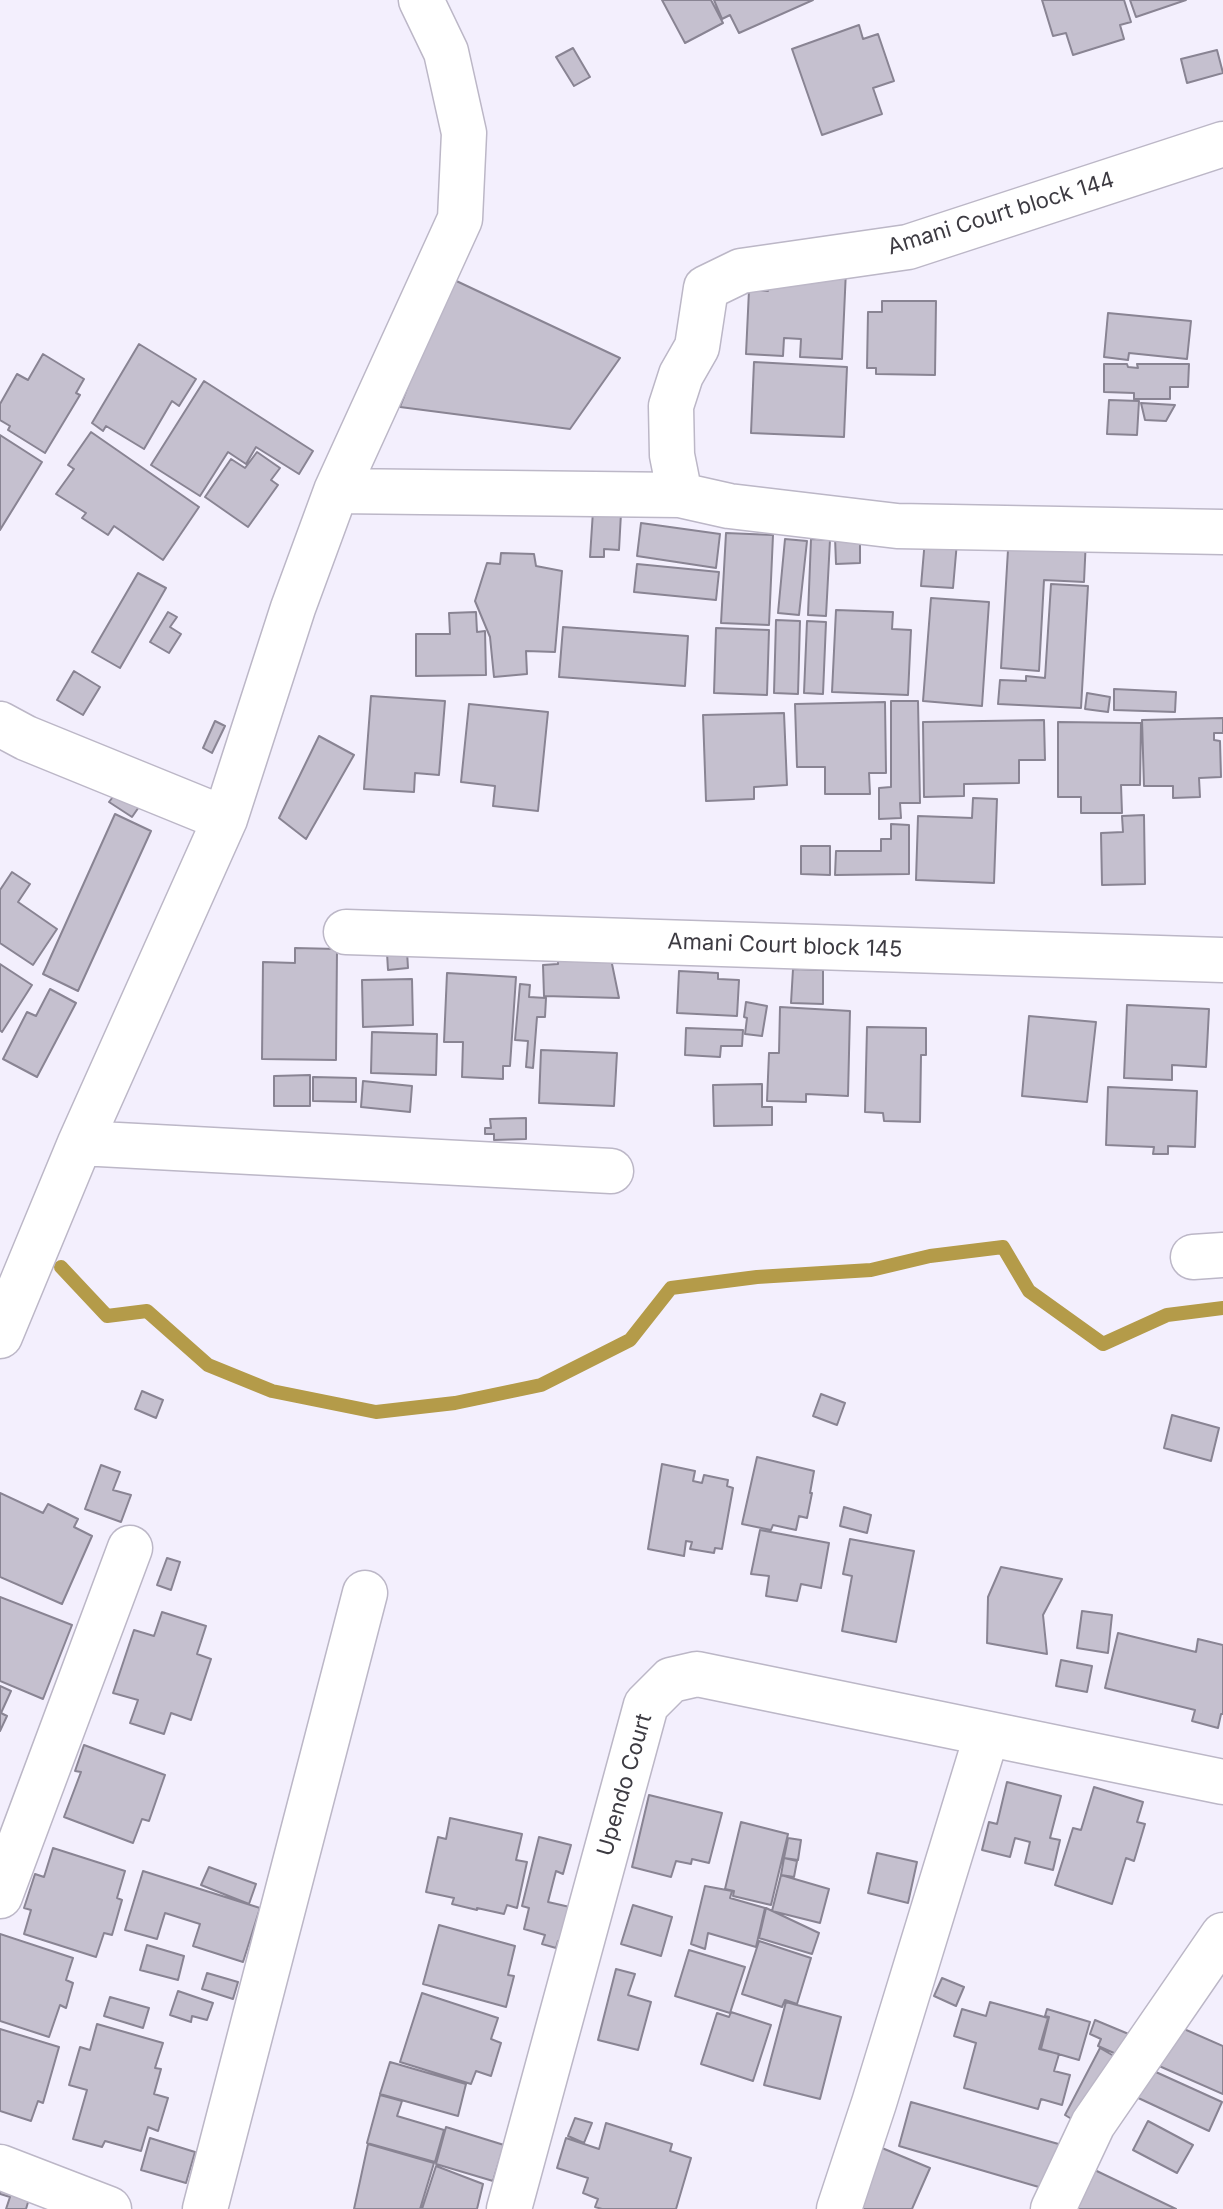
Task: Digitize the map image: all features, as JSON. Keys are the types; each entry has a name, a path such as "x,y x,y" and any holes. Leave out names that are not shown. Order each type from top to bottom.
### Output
{"street":[{"path":"0,1336 80,1143 225,819 293,608 336,491 460,219 464,133 446,52 421,0"},
{"name":"Amani Court block 144","path":"680,495 672,455 671,406 681,375 697,347 706,288 741,271 908,247 1223,144"},
{"path":"336,491 680,495 729,506 897,526 1223,532"},
{"path":"0,724 26,738 225,819"},
{"name":"Amani Court block 145","path":"346,932 1223,960"},
{"path":"80,1143 611,1171"},
{"path":"0,1896 130,1548"},
{"path":"205,2209 365,1593"},
{"name":"Upendo Court","path":"509,2209 646,1705 671,1680 697,1674 1223,1782"},
{"path":"839,2209 987,1734"},
{"path":"1053,2209 1093,2124 1223,1935"},
{"path":"0,2167 109,2209"}],"building":[{"path":"662,0 711,0 723,23 685,43"},
{"path":"714,0 813,0 739,33 730,15 722,19"},
{"path":"1042,0 1124,0 1131,22 1120,25 1124,39 1073,55 1066,33 1053,36"},
{"path":"1130,0 1186,0 1136,17"},
{"path":"859,25 863,39 878,34 894,81 873,88 882,114 822,135 792,49"},
{"path":"573,48 590,77 574,86 556,57"},
{"path":"1217,50 1223,73 1187,83 1181,59"},
{"path":"846,270 842,359 800,357 801,339 784,338 783,356 746,354 749,290 768,291 769,281"},
{"path":"450,278 620,358 570,429 400,407"},
{"path":"882,301 936,301 935,375 876,374 876,368 867,368 868,312 882,312"},
{"path":"1108,313 1191,321 1187,359 1129,353 1128,360 1104,357"},
{"path":"139,344 196,379 179,406 172,401 144,449 106,426 103,431 92,423"},
{"path":"43,354 84,379 76,393 80,395 45,453 8,430 10,426 0,420 0,404 17,374 28,380"},
{"path":"754,362 847,367 844,437 751,433"},
{"path":"1104,364 1127,364 1128,367 1138,368 1137,364 1189,364 1188,387 1170,387 1170,399 1134,399 1134,393 1104,392"},
{"path":"204,381 313,451 299,474 256,447 246,464 228,452 200,496 151,465"},
{"path":"1109,400 1139,401 1137,435 1107,434"},
{"path":"1141,403 1175,405 1166,421 1145,420"},
{"path":"91,432 199,507 163,560 114,526 108,535 82,518 86,513 56,494 74,469 68,465"},
{"path":"0,435 42,462 0,530"},
{"path":"257,452 280,468 271,480 278,485 248,527 205,497 231,459 245,468"},
{"path":"593,511 621,513 619,550 604,549 604,557 590,557"},
{"path":"641,523 720,534 716,568 637,556"},
{"path":"726,533 773,535 769,625 721,623"},
{"path":"1009,533 1086,538 1084,582 1044,580 1039,671 1001,668"},
{"path":"860,536 860,563 836,564 835,537"},
{"path":"785,539 807,541 799,615 778,613"},
{"path":"811,539 830,540 826,616 808,615"},
{"path":"925,539 957,542 953,588 921,586"},
{"path":"501,553 534,554 536,566 562,571 555,652 526,651 527,674 494,677 490,637 475,601 487,563 500,564"},
{"path":"637,564 719,572 716,600 634,592"},
{"path":"138,573 166,588 120,668 92,652"},
{"path":"1051,584 1088,586 1081,708 998,704 1000,680 1026,681 1026,676 1045,678"},
{"path":"931,598 989,602 982,706 923,701"},
{"path":"836,610 893,612 892,629 911,630 908,695 832,692"},
{"path":"168,612 177,617 170,627 181,634 169,653 150,642"},
{"path":"476,612 477,632 485,631 486,675 416,676 416,634 450,634 449,613"},
{"path":"776,620 800,621 798,694 774,693"},
{"path":"807,621 826,622 823,694 804,693"},
{"path":"563,627 688,636 685,686 559,677"},
{"path":"716,628 769,630 767,695 714,693"},
{"path":"74,671 100,687 83,715 57,700"},
{"path":"1114,689 1176,692 1175,712 1114,710"},
{"path":"1087,693 1110,697 1108,712 1085,709"},
{"path":"371,696 445,701 439,775 415,773 414,792 364,789"},
{"path":"891,701 918,701 920,803 900,803 901,818 879,819 879,788 891,787"},
{"path":"885,702 886,773 869,773 870,794 825,794 825,767 797,767 795,704"},
{"path":"469,704 548,712 538,811 493,806 495,786 461,782"},
{"path":"784,713 787,785 754,787 754,799 706,801 703,715"},
{"path":"1223,718 1223,733 1214,733 1214,740 1220,741 1221,777 1199,778 1200,797 1173,798 1173,786 1144,786 1142,720"},
{"path":"1044,720 1045,760 1019,760 1019,783 964,784 964,796 924,797 923,722"},
{"path":"215,721 225,726 212,753 203,748"},
{"path":"1058,722 1141,723 1140,785 1121,785 1122,813 1081,813 1081,797 1058,797"},
{"path":"319,736 354,755 306,839 279,818"},
{"path":"119,789 141,804 132,817 109,802"},
{"path":"973,798 997,799 994,883 916,880 918,816 972,818"},
{"path":"115,814 151,831 78,991 43,974"},
{"path":"1144,815 1145,884 1102,885 1101,833 1123,832 1122,816"},
{"path":"891,824 909,825 909,874 835,875 836,851 881,851 881,839 891,839"},
{"path":"801,846 830,846 830,875 801,874"},
{"path":"12,872 30,884 18,902 57,929 33,965 0,943 0,890"},
{"path":"406,935 408,968 388,970 386,936"},
{"path":"295,948 337,949 336,1060 262,1059 263,962 295,963"},
{"path":"558,957 611,959 619,998 544,996 543,965 558,964"},
{"path":"0,964 32,985 2,1032 0,1030"},
{"path":"793,969 823,970 823,1004 791,1003"},
{"path":"679,971 718,973 718,979 739,980 737,1016 677,1013"},
{"path":"447,973 516,977 510,1066 503,1066 503,1079 462,1077 463,1042 444,1042"},
{"path":"412,979 413,1025 363,1027 362,980"},
{"path":"520,984 530,985 529,997 546,998 545,1017 537,1017 533,1068 526,1067 528,1041 515,1040"},
{"path":"50,989 76,1003 37,1077 3,1059 27,1012 36,1016"},
{"path":"746,1002 767,1006 762,1036 745,1034"},
{"path":"1127,1005 1209,1009 1206,1067 1172,1065 1172,1080 1124,1078"},
{"path":"780,1007 850,1011 848,1096 806,1094 806,1102 767,1101 769,1053 779,1053"},
{"path":"1029,1016 1096,1022 1087,1102 1022,1096"},
{"path":"867,1027 926,1028 926,1055 921,1055 920,1122 884,1121 883,1113 865,1112"},
{"path":"686,1028 743,1030 742,1046 721,1046 720,1057 685,1055"},
{"path":"372,1032 437,1034 436,1075 371,1073"},
{"path":"541,1050 617,1053 614,1106 539,1103"},
{"path":"310,1075 310,1106 274,1106 274,1076"},
{"path":"313,1077 356,1078 356,1102 313,1101"},
{"path":"363,1081 412,1086 410,1112 361,1107"},
{"path":"762,1084 762,1107 772,1107 772,1125 714,1126 713,1085"},
{"path":"1108,1087 1197,1091 1195,1147 1168,1146 1168,1154 1153,1154 1154,1147 1106,1145"},
{"path":"526,1118 526,1139 494,1140 494,1134 485,1134 485,1128 491,1128 490,1119"},
{"path":"142,1391 163,1400 156,1418 135,1409"},
{"path":"821,1394 845,1403 837,1425 813,1416"},
{"path":"1172,1415 1219,1428 1211,1461 1164,1448"},
{"path":"757,1457 814,1471 807,1518 799,1516 796,1530 773,1525 771,1530 742,1524"},
{"path":"662,1464 695,1471 693,1481 702,1483 704,1475 728,1480 727,1486 733,1488 722,1549 715,1548 714,1553 690,1549 692,1542 686,1541 684,1556 648,1549"},
{"path":"101,1465 120,1472 113,1490 131,1495 121,1522 85,1509"},
{"path":"0,1493 43,1513 48,1504 78,1519 74,1527 92,1536 62,1604 0,1577"},
{"path":"844,1507 871,1515 867,1533 840,1526"},
{"path":"760,1530 829,1543 821,1588 801,1584 797,1601 766,1596 769,1576 751,1574"},
{"path":"850,1539 914,1551 896,1642 842,1631 852,1576 843,1574"},
{"path":"167,1558 180,1562 171,1590 157,1585"},
{"path":"1001,1567 1062,1579 1043,1615 1047,1654 987,1643 988,1597"},
{"path":"0,1597 72,1625 43,1699 0,1681"},
{"path":"1082,1611 1112,1615 1108,1653 1077,1648"},
{"path":"162,1612 206,1626 197,1654 211,1659 191,1720 171,1713 164,1734 130,1723 138,1700 113,1693 134,1630 154,1636"},
{"path":"1118,1633 1196,1652 1198,1639 1223,1645 1223,1714 1218,1728 1192,1721 1195,1710 1105,1688"},
{"path":"1061,1660 1092,1666 1087,1692 1056,1686"},
{"path":"0,1686 11,1691 1,1713 7,1716 0,1731"},
{"path":"84,1745 165,1775 149,1821 142,1819 133,1843 64,1817 81,1772 75,1771"},
{"path":"1007,1782 1061,1796 1050,1838 1060,1840 1053,1870 1025,1863 1030,1842 1015,1838 1010,1857 982,1850 989,1822 997,1824"},
{"path":"1094,1787 1143,1802 1137,1822 1145,1824 1134,1861 1126,1858 1112,1904 1055,1885 1073,1828 1081,1830"},
{"path":"649,1795 722,1813 709,1863 692,1859 691,1864 676,1861 671,1877 632,1867"},
{"path":"450,1818 522,1834 516,1860 527,1862 517,1908 507,1905 504,1914 477,1910 452,1904 454,1898 426,1892 438,1837 446,1839"},
{"path":"741,1822 788,1834 771,1905 733,1896 734,1891 725,1889"},
{"path":"539,1837 571,1845 563,1874 556,1871 548,1902 574,1908 565,1942 558,1941 556,1948 542,1944 545,1935 524,1929 529,1908 522,1906"},
{"path":"788,1838 801,1840 798,1860 784,1858"},
{"path":"53,1848 125,1871 117,1898 122,1900 112,1935 104,1933 96,1957 24,1934 31,1910 24,1908 35,1874 44,1877"},
{"path":"877,1853 917,1862 908,1903 868,1893"},
{"path":"784,1858 797,1861 794,1877 781,1875"},
{"path":"209,1867 256,1884 249,1904 201,1885"},
{"path":"143,1871 260,1908 243,1962 193,1946 200,1924 165,1913 157,1939 125,1930"},
{"path":"781,1875 829,1889 820,1923 772,1911"},
{"path":"705,1886 732,1891 730,1898 765,1908 756,1947 708,1933 705,1949 691,1944"},
{"path":"633,1905 672,1917 661,1956 621,1944"},
{"path":"766,1908 819,1933 812,1954 759,1938"},
{"path":"439,1925 515,1946 508,1975 514,1976 506,2007 423,1984"},
{"path":"0,1934 73,1958 66,1980 73,1983 66,2008 60,2005 49,2037 0,2021"},
{"path":"759,1941 811,1958 797,2004 785,2000 782,2007 742,1994"},
{"path":"147,1945 184,1956 178,1980 140,1970"},
{"path":"689,1950 745,1967 730,2013 675,1996"},
{"path":"616,1969 635,1974 628,1995 651,2002 638,2050 598,2040"},
{"path":"207,1973 238,1982 233,1999 202,1989"},
{"path":"942,1978 964,1987 956,2006 934,1996"},
{"path":"178,1991 213,2003 207,2020 192,2016 191,2022 170,2015"},
{"path":"422,1993 498,2018 491,2039 501,2043 491,2076 476,2071 471,2084 400,2062"},
{"path":"110,1997 149,2008 143,2028 104,2016"},
{"path":"786,2002 841,2017 820,2099 764,2085"},
{"path":"990,2002 1048,2018 1039,2049 1059,2054 1054,2071 1070,2075 1062,2105 1041,2099 1038,2109 964,2088 976,2043 954,2036 962,2009 986,2016"},
{"path":"1047,2009 1090,2022 1079,2060 1041,2049 1049,2017 1045,2016"},
{"path":"731,2012 771,2025 753,2081 701,2064 717,2013 729,2017"},
{"path":"1095,2020 1131,2035 1123,2057 1098,2046 1101,2039 1090,2034"},
{"path":"1168,2022 1223,2046 1223,2094 1150,2062"},
{"path":"97,2024 163,2043 155,2068 161,2069 154,2094 168,2098 158,2131 148,2127 141,2151 105,2141 102,2147 73,2139 87,2090 69,2085 80,2047 90,2050"},
{"path":"0,2029 59,2047 43,2103 38,2101 31,2121 0,2111"},
{"path":"1100,2048 1119,2059 1083,2126 1065,2115"},
{"path":"390,2062 466,2084 458,2116 380,2094"},
{"path":"1147,2068 1222,2102 1209,2131 1134,2096"},
{"path":"380,2095 402,2101 397,2116 444,2130 435,2162 367,2143"},
{"path":"911,2102 1062,2145 1049,2190 899,2146"},
{"path":"575,2118 592,2123 584,2143 568,2136"},
{"path":"1148,2121 1193,2145 1177,2173 1133,2150"},
{"path":"606,2123 672,2144 670,2151 691,2158 676,2209 595,2207 598,2199 583,2193 588,2178 557,2168 566,2138 599,2149"},
{"path":"446,2127 504,2145 493,2181 436,2164"},
{"path":"150,2138 195,2152 186,2183 141,2170"},
{"path":"368,2144 434,2163 420,2209 354,2209"},
{"path":"882,2148 930,2168 912,2209 856,2209"},
{"path":"1080,2163 1176,2209 1059,2209"},
{"path":"436,2166 483,2184 477,2209 422,2209"},
{"path":"0,2183 31,2192 26,2209 6,2209 10,2197 0,2194"}],"waterway":[{"path":"61,1267 107,1316 147,1311 208,1365 272,1391 376,1412 455,1403 541,1385 630,1340 671,1288 757,1277 871,1270 930,1256 1003,1247 1029,1291 1103,1344 1167,1315 1223,1308"}]}
